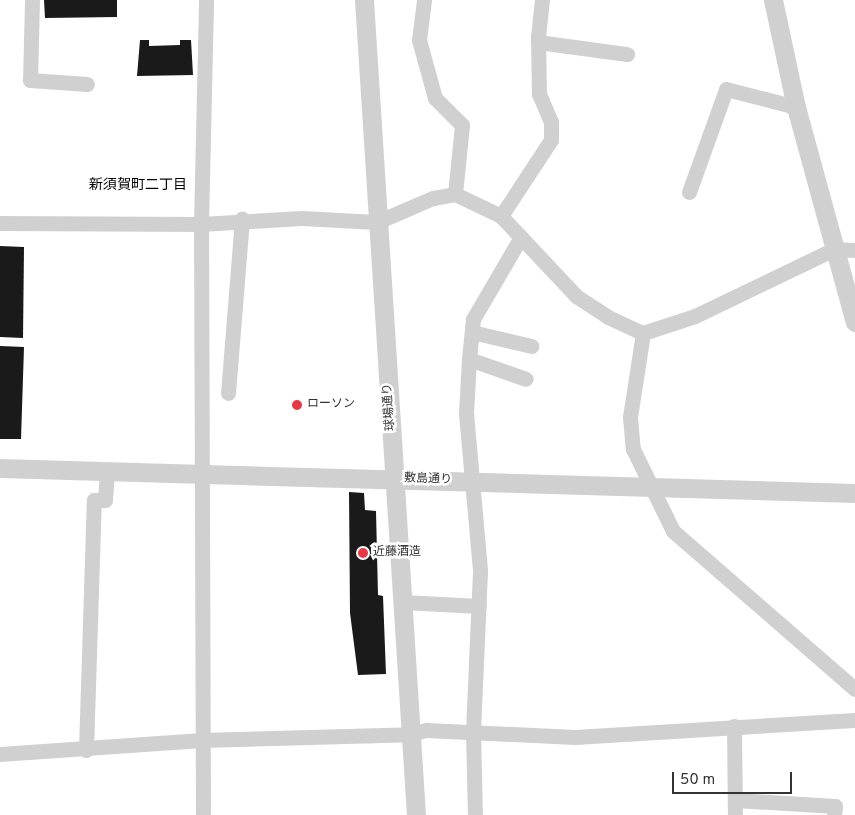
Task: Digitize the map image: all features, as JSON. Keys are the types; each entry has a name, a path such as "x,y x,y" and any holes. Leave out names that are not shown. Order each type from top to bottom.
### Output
{"street":[{"path":"32,0 30,80 87,84"},
{"path":"203,815 201,224 206,0"},
{"name":"球場通り","path":"364,0 377,222 404,602 416,815"},
{"path":"424,0 419,40 435,98 462,125 455,194"},
{"path":"501,216 552,140 551,122 539,94 538,42 542,0"},
{"path":"773,0 796,107 855,322"},
{"path":"538,42 627,54"},
{"path":"689,192 726,89 796,107"},
{"path":"0,223 201,224 242,219 377,222 433,198 455,194 501,216 576,296 608,316 643,332 695,316 834,250 855,250"},
{"path":"228,394 242,219"},
{"path":"475,815 473,730 480,571 466,413 469,359 473,319 521,237"},
{"path":"472,332 531,346"},
{"path":"643,332 630,417 632,449 637,464 652,488 673,531 855,690"},
{"path":"469,359 526,379"},
{"name":"敷島通り","path":"0,468 202,472 652,488 855,493"},
{"path":"86,750 94,500 105,500 107,471"},
{"path":"404,602 479,606"},
{"path":"0,754 86,750 202,740 411,734 426,730 473,730 575,737 734,726 792,726 855,720"},
{"path":"734,726 735,808 835,806 834,815"}],"building":[{"path":"44,0 117,0 117,17 45,18"},
{"path":"140,40 149,40 149,46 180,45 180,40 191,40 193,75 137,76"},
{"path":"0,246 24,247 23,338 0,337"},
{"path":"0,346 24,347 21,439 0,439"},
{"name":"近藤酒造","path":"349,492 364,493 365,510 376,511 378,595 383,596 386,674 358,675 350,613"}],"place":[{"name":"ローソン","path":"297,405"},
{"name":"近藤酒造","path":"363,553"}],"district":[{"name":"新須賀町二丁目","path":"138,186"}]}
